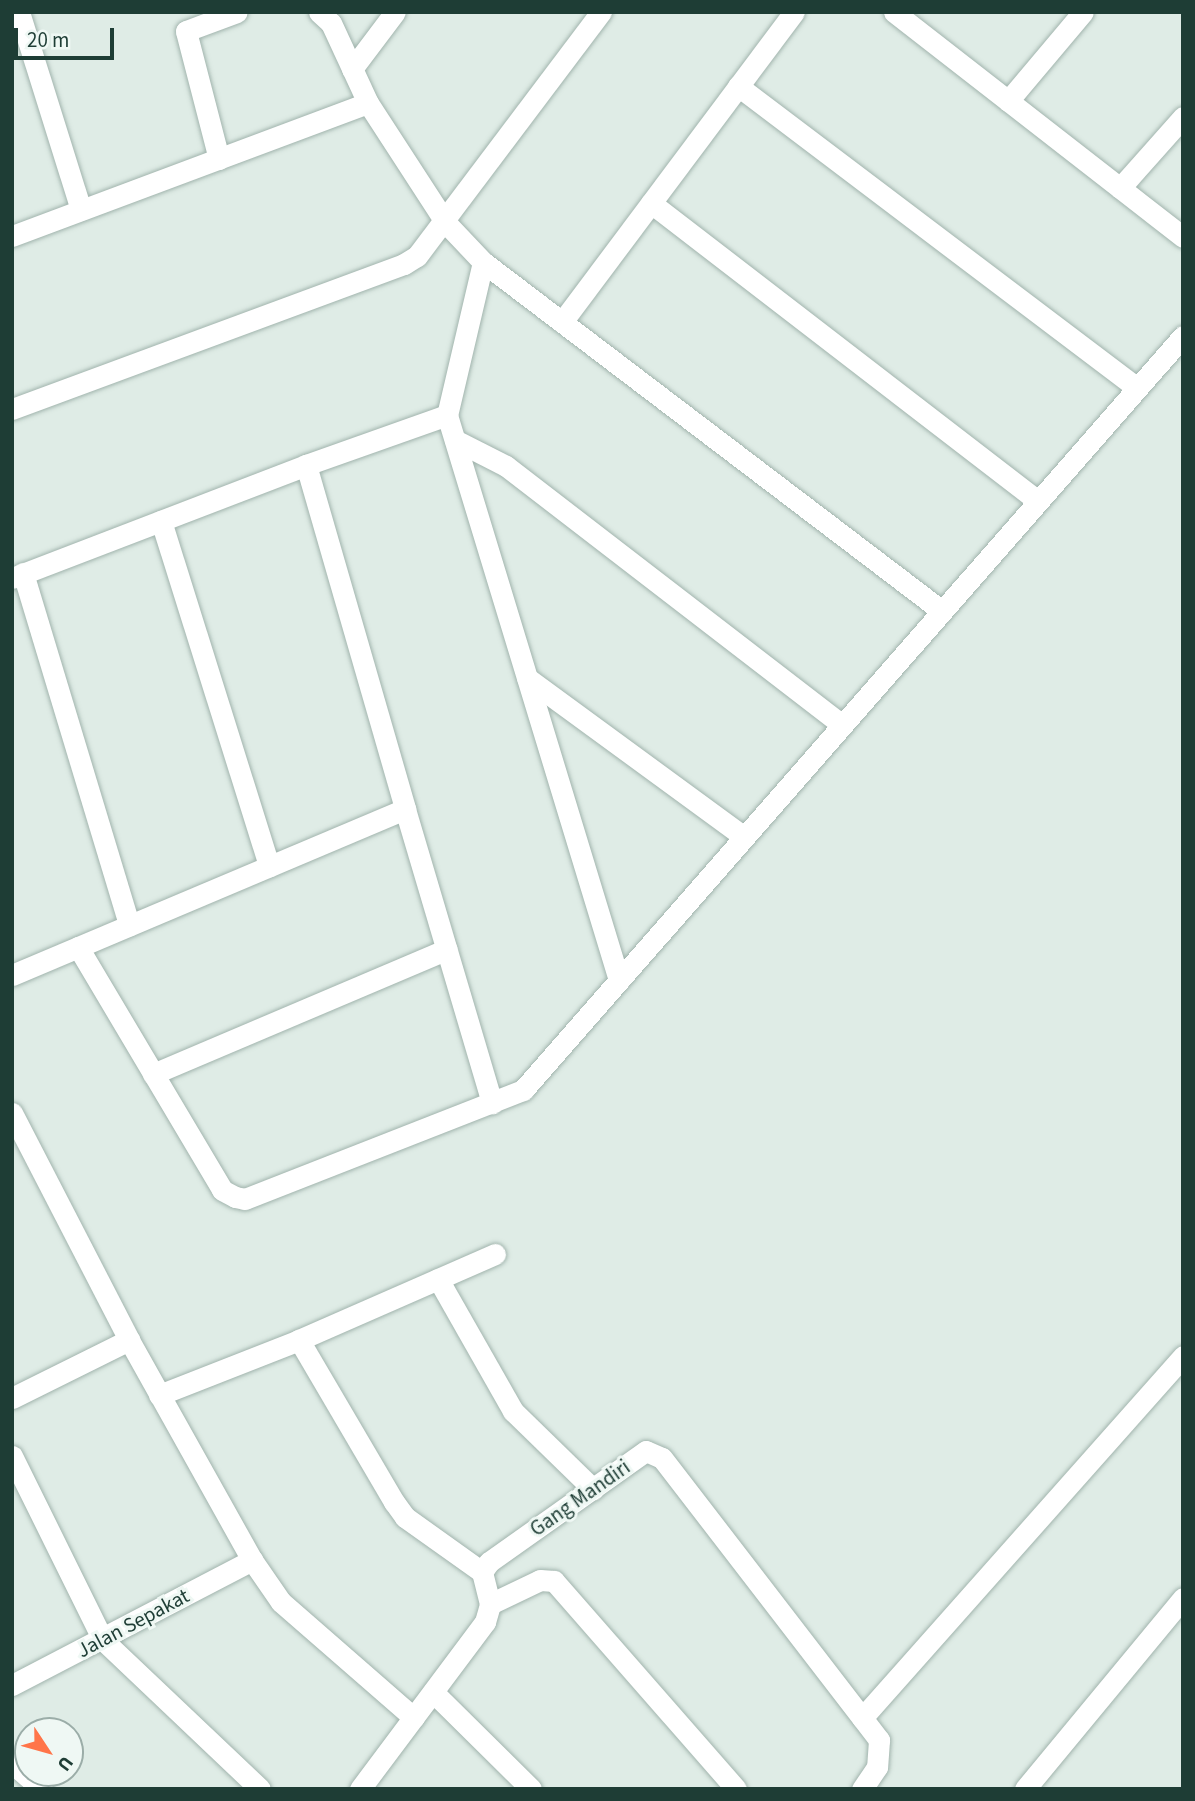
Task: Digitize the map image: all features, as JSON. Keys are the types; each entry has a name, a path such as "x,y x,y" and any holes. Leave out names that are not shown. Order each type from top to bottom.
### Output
{"street":[{"path":"19,12 81,210"},
{"path":"219,159 184,22 237,12"},
{"path":"319,12 331,23 368,103 446,223 483,262 942,611"},
{"path":"352,69 395,12"},
{"path":"12,409 404,264 446,223 601,12"},
{"path":"562,322 794,12"},
{"path":"894,12 1183,237"},
{"path":"1008,101 1083,12"},
{"path":"738,86 1137,388"},
{"path":"12,236 368,103"},
{"path":"1120,188 1183,117"},
{"path":"651,203 1038,501"},
{"path":"483,262 447,415 619,980"},
{"path":"78,947 222,1190 245,1199 523,1090 1183,335"},
{"path":"130,925 18,575 306,465 447,415"},
{"path":"455,440 506,466 842,725"},
{"path":"306,465 492,1103"},
{"path":"161,521 269,866"},
{"path":"527,678 744,837"},
{"path":"12,975 405,809"},
{"path":"153,1074 447,949"},
{"path":"12,1113 129,1340 252,1560 281,1602 414,1718"},
{"path":"159,1395 299,1340 495,1254"},
{"path":"438,1279 513,1411 593,1489"},
{"path":"12,1398 129,1340"},
{"path":"299,1340 394,1502 405,1517 482,1572 489,1604 485,1622 360,1789"},
{"path":"862,1718 1183,1356"},
{"name":"Gang Mandiri","path":"482,1572 489,1562 646,1451 662,1458 879,1740 881,1753 862,1789"},
{"path":"12,1456 103,1640 260,1789"},
{"name":"Jalan Sepakat","path":"12,1685 103,1640 252,1560"},
{"path":"489,1604 540,1580 554,1581 569,1592 736,1789"},
{"path":"1025,1789 1183,1598"},
{"path":"433,1692 531,1789"},
{"path":"12,1763 41,1789"}]}
